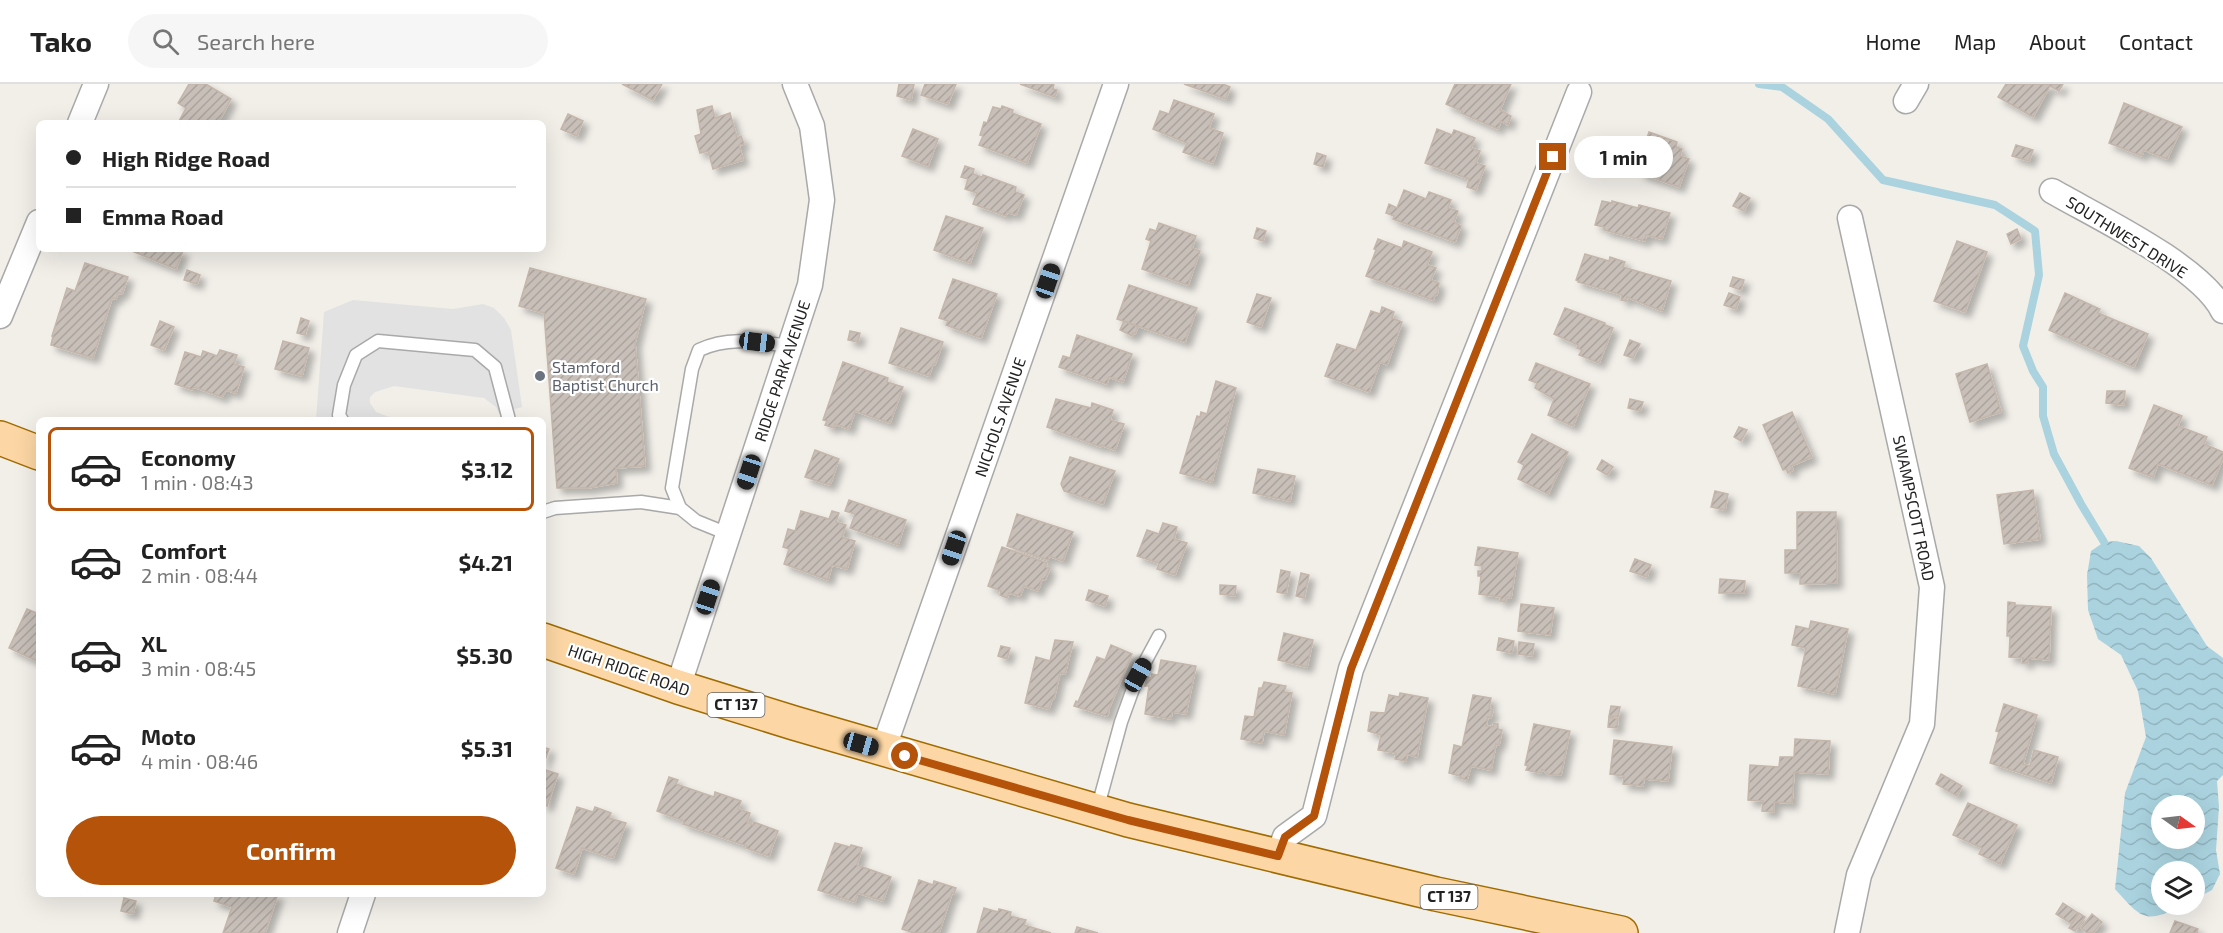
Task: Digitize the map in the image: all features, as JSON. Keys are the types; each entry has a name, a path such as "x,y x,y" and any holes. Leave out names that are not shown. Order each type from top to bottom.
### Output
{"main road":[{"path":"0,438 36,452"},
{"name":"HIGH RIDGE ROAD","path":"546,641 678,687 883,750 1096,811 1436,894 1621,933"}],"street":[{"path":"81,120 96,84"},
{"name":"RIDGE PARK AVENUE","path":"678,687 810,285 822,200 812,126 795,84"},
{"name":"NICHOLS AVENUE","path":"883,750 1116,84"},
{"path":"1278,856 1285,837 1314,816 1351,669 1579,92"},
{"name":"SOUTHWEST DRIVE","path":"2052,191 2182,267 2219,303 2223,311"},
{"name":"SWAMPSCOTT ROAD","path":"1847,933 1859,875 1922,724 1932,587 1850,218"},
{"path":"0,316 36,229"},
{"path":"350,933 362,897"}],"lane":[{"path":"340,417 344,385 356,355 378,341 475,350 495,367 508,417"},
{"path":"728,534 696,521 680,508 672,488 692,369 699,350 715,343 741,341 790,346"},
{"path":"546,511 555,508 641,502 680,508"},
{"path":"1096,811 1121,722 1138,675 1159,636"}],"shaded area":[{"path":"353,300 453,309 483,304 494,308 511,330 522,407 499,414 496,407 484,398 394,386 375,392 370,397 370,403 376,412 389,417 316,417 324,312"}],"water":[{"path":"2116,541 2139,546 2151,558 2207,646 2223,658 2223,775 2217,781 2219,807 2216,850 2220,874 2212,890 2205,894 2205,861 2151,861 2151,915 2161,915 2145,916 2139,913 2115,889 2125,793 2146,737 2138,691 2121,655 2098,639 2088,610 2087,575 2091,551 2104,542"}],"building":[{"path":"189,84 206,84 231,99 220,120 180,120 186,108 178,103"},
{"path":"622,84 662,84 653,100"},
{"path":"899,84 914,84 911,100 897,96"},
{"path":"925,84 956,84 948,104 921,95"},
{"path":"1020,84 1054,84 1053,89 1057,90 1055,97"},
{"path":"1184,84 1223,84 1230,87 1226,99"},
{"path":"1455,84 1511,84 1500,110 1511,116 1508,125 1501,121 1498,129 1446,104"},
{"path":"2006,84 2063,84 2059,91 2050,86 2033,117 1998,97"},
{"path":"1174,100 1214,114 1209,128 1223,133 1213,163 1183,152 1187,143 1153,129 1160,111 1169,114"},
{"path":"2124,103 2182,127 2167,159 2144,150 2142,156 2109,143"},
{"path":"712,106 715,118 730,113 737,138 741,136 744,144 739,145 743,160 713,169 708,151 700,153 695,136 701,134 697,110"},
{"path":"1002,106 1013,110 1012,113 1041,124 1027,163 979,145 983,136 980,135 984,122 987,123 993,107 1001,109"},
{"path":"568,114 583,121 577,136 561,129"},
{"path":"913,129 938,139 928,166 902,156"},
{"path":"1437,129 1452,135 1454,130 1475,138 1471,148 1480,151 1476,163 1485,166 1476,190 1467,187 1469,179 1425,163"},
{"path":"1649,132 1677,142 1676,147 1682,149 1680,156 1689,159 1679,187 1640,173 1646,157 1641,155"},
{"path":"2016,145 2033,150 2029,161 2012,156"},
{"path":"1317,153 1326,156 1323,167 1314,164"},
{"path":"965,166 974,169 973,174 982,177 983,175 1016,187 1015,192 1024,195 1016,215 1007,212 1006,216 973,204 977,193 965,189 968,179 961,177"},
{"path":"1404,190 1426,199 1429,192 1451,200 1448,208 1458,211 1454,222 1461,226 1455,242 1393,219 1394,216 1386,213 1389,204 1397,208"},
{"path":"1740,193 1750,198 1744,211 1733,206"},
{"path":"1602,201 1612,203 1612,201 1638,208 1639,205 1670,213 1662,239 1646,235 1645,241 1604,230 1604,227 1595,225"},
{"path":"946,216 983,228 970,263 934,250"},
{"path":"1159,223 1196,236 1192,248 1200,251 1188,285 1142,269 1151,241 1146,239 1150,229 1156,231"},
{"path":"1257,228 1266,231 1263,241 1254,238"},
{"path":"2017,229 2021,239 2011,244 2007,234"},
{"path":"1378,239 1402,248 1404,241 1432,252 1427,265 1436,268 1431,280 1439,283 1437,295 1433,300 1366,276"},
{"path":"1957,241 1987,252 1965,312 1934,301"},
{"path":"134,252 183,252 176,269"},
{"path":"1585,254 1609,261 1610,257 1625,262 1623,267 1671,281 1662,311 1627,297 1626,301 1621,300 1622,295 1578,282 1576,280"},
{"path":"85,263 128,277 122,294 118,293 116,299 112,298 93,358 51,345 67,288 75,291"},
{"path":"530,268 646,299 635,343 645,466 616,468 617,483 588,488 557,488 544,313 519,306"},
{"path":"187,270 200,275 197,284 184,280"},
{"path":"1733,277 1744,280 1741,290 1730,286"},
{"path":"953,279 997,294 981,338 946,325 948,321 939,318"},
{"path":"1129,285 1197,308 1185,342 1117,319"},
{"path":"1729,293 1740,297 1736,309 1724,305"},
{"path":"2065,293 2100,309 2098,313 2148,334 2134,367 2049,330"},
{"path":"1257,294 1271,298 1261,327 1247,322"},
{"path":"1382,307 1394,312 1392,318 1402,322 1387,365 1380,362 1369,392 1325,376 1337,344 1356,350 1371,311 1380,314"},
{"path":"1565,308 1613,328 1599,363 1579,355 1582,350 1577,348 1578,345 1554,334"},
{"path":"301,318 309,321 305,335 297,333"},
{"path":"160,321 174,327 164,350 151,345"},
{"path":"1124,321 1138,327 1135,334 1133,333 1132,336 1120,330"},
{"path":"901,328 943,342 929,376 889,363"},
{"path":"850,331 860,333 858,342 848,340"},
{"path":"1077,335 1132,354 1123,382 1109,377 1107,384 1059,367 1063,356 1070,358"},
{"path":"1630,340 1640,344 1633,358 1624,355"},
{"path":"283,341 309,348 302,376 275,369"},
{"path":"220,350 237,355 234,364 244,367 236,393 226,390 222,397 194,387 193,390 175,384 185,352 201,357 203,351 217,356"},
{"path":"843,362 888,378 887,382 903,387 890,423 855,411 849,429 835,424 834,428 825,425 827,421 823,420"},
{"path":"1536,363 1590,384 1573,426 1548,415 1554,399 1535,388 1537,383 1529,380"},
{"path":"1987,364 2001,412 1970,422 1956,374"},
{"path":"1216,381 1236,388 1212,482 1180,473 1197,416 1200,417 1201,412 1207,414"},
{"path":"2107,391 2125,391 2124,405 2106,403"},
{"path":"1056,399 1091,408 1092,403 1113,410 1110,420 1124,424 1115,450 1047,427"},
{"path":"1630,399 1643,402 1640,411 1628,408"},
{"path":"2154,405 2182,416 2178,426 2207,437 2204,444 2223,452 2223,458 2212,485 2158,464 2153,477 2129,468"},
{"path":"1792,412 1812,457 1791,466 1793,470 1788,473 1786,469 1783,470 1763,425"},
{"path":"1739,427 1747,430 1741,441 1734,437"},
{"path":"1532,434 1568,452 1548,494 1518,479 1524,465 1518,462"},
{"path":"815,450 839,459 830,485 805,477"},
{"path":"1070,457 1115,471 1103,504 1064,491 1061,484"},
{"path":"1602,460 1613,467 1607,475 1597,469"},
{"path":"1258,469 1295,476 1290,501 1253,493"},
{"path":"2033,490 2040,539 2004,544 1997,495"},
{"path":"1715,491 1728,494 1725,510 1711,507"},
{"path":"849,500 906,520 898,545 850,528 855,514 845,511"},
{"path":"801,511 829,519 832,511 839,513 836,522 846,525 842,537 855,541 847,569 832,565 828,580 784,564 789,549 783,547 788,529 795,531"},
{"path":"1797,512 1836,512 1837,583 1800,584 1800,573 1785,573 1785,550 1797,550"},
{"path":"1017,514 1073,532 1063,561 1049,556 1048,560 1007,546"},
{"path":"1163,523 1177,527 1174,539 1187,543 1175,575 1157,569 1159,563 1137,556 1147,530 1159,534"},
{"path":"1002,547 1047,563 1045,567 1050,568 1045,580 1042,579 1038,591 1024,586 1020,596 1009,593 1007,598 1000,595 1001,591 988,586"},
{"path":"1478,547 1518,553 1511,598 1506,597 1505,602 1500,601 1501,597 1479,594 1481,576 1478,576 1478,571 1482,571 1482,566 1475,565"},
{"path":"1635,559 1651,565 1647,577 1630,571"},
{"path":"1281,570 1290,572 1286,594 1277,592"},
{"path":"1301,573 1309,575 1304,598 1296,596"},
{"path":"1720,579 1745,581 1744,593 1719,593"},
{"path":"1220,585 1236,586 1235,596 1220,594"},
{"path":"1089,590 1108,596 1105,606 1086,600"},
{"path":"2008,602 2015,603 2015,605 2051,607 2049,660 2028,658 2028,663 2022,663 2023,658 2009,657"},
{"path":"1521,604 1554,608 1550,635 1518,631"},
{"path":"27,609 36,613 36,661 9,648"},
{"path":"1811,621 1848,629 1835,694 1798,686 1806,648 1792,645 1796,626 1809,629"},
{"path":"1284,633 1313,640 1307,667 1278,660"},
{"path":"1499,638 1514,641 1512,653 1497,650"},
{"path":"1055,640 1073,642 1065,674 1060,673 1054,699 1049,709 1025,703 1036,657 1050,661"},
{"path":"1519,642 1534,644 1532,656 1518,654"},
{"path":"1111,645 1132,654 1107,716 1074,706 1076,701 1078,702 1097,657 1105,660"},
{"path":"1001,646 1010,648 1007,659 998,656"},
{"path":"1161,660 1196,666 1186,714 1172,712 1171,719 1145,714 1149,686 1145,686 1147,677 1151,678 1152,674 1158,675"},
{"path":"1264,682 1286,686 1284,692 1292,693 1284,735 1264,731 1262,743 1241,739 1245,716 1254,717 1259,688 1262,688"},
{"path":"1400,693 1428,698 1417,757 1407,754 1406,761 1395,759 1396,753 1378,750 1381,735 1368,731 1371,712 1385,713 1389,695 1399,697"},
{"path":"1473,695 1491,698 1489,709 1493,710 1486,726 1493,727 1494,723 1498,724 1498,729 1502,730 1499,745 1496,744 1491,770 1471,766 1467,780 1449,773 1454,745 1462,747"},
{"path":"2004,704 2037,715 2023,764 2030,766 2034,750 2058,757 2051,783 1990,763"},
{"path":"1611,706 1620,707 1618,717 1609,716"},
{"path":"1609,717 1618,719 1617,728 1608,727"},
{"path":"1534,724 1570,731 1561,775 1549,775 1542,769 1541,773 1526,770 1528,766 1525,765"},
{"path":"1795,739 1830,741 1828,774 1794,772 1792,803 1774,802 1774,812 1762,811 1763,801 1748,800 1750,765 1779,767 1780,757 1794,757"},
{"path":"1614,740 1672,747 1668,781 1644,779 1643,786 1623,784 1624,776 1610,774"},
{"path":"546,770 558,774 546,806"},
{"path":"1941,774 1962,786 1957,796 1936,784"},
{"path":"669,777 678,780 676,784 714,797 715,792 741,801 738,809 750,813 747,822 753,825 754,822 778,831 769,856 683,824 684,821 657,811"},
{"path":"1968,803 2017,825 2000,864 1979,854 1982,848 1953,835"},
{"path":"577,807 593,812 595,807 611,813 609,818 626,823 613,858 582,848 574,874 556,868"},
{"path":"835,843 862,848 857,865 891,877 883,901 858,893 855,902 818,890"},
{"path":"919,880 933,885 934,881 956,888 954,894 952,893 939,933 914,933 902,929"},
{"path":"215,897 277,897 265,933 223,933 232,907 214,901"},
{"path":"124,898 136,901 133,914 121,911"},
{"path":"2063,903 2078,913 2072,924 2056,914"},
{"path":"984,908 998,912 999,909 1011,912 1010,916 1026,920 1024,925 1051,933 977,933"},
{"path":"2079,913 2085,917 2075,931 2069,928"},
{"path":"2092,914 2102,922 2093,933 2087,933 2081,928"},
{"path":"2175,921 2198,929 2197,933 2170,933"},
{"path":"1077,927 1098,933 1075,933"}],"waterway":[{"path":"1759,84 1782,87 1828,119 1883,180 1995,205 2035,231 2039,275 2023,346 2033,371 2043,387 2043,416 2054,454 2104,542"}],"place":[{"name":"Stamford Baptist Church","path":"540,376"}],"route":[{"path":"905,756 1128,820 1278,856 1285,837 1314,816 1351,669 1553,157"}]}
